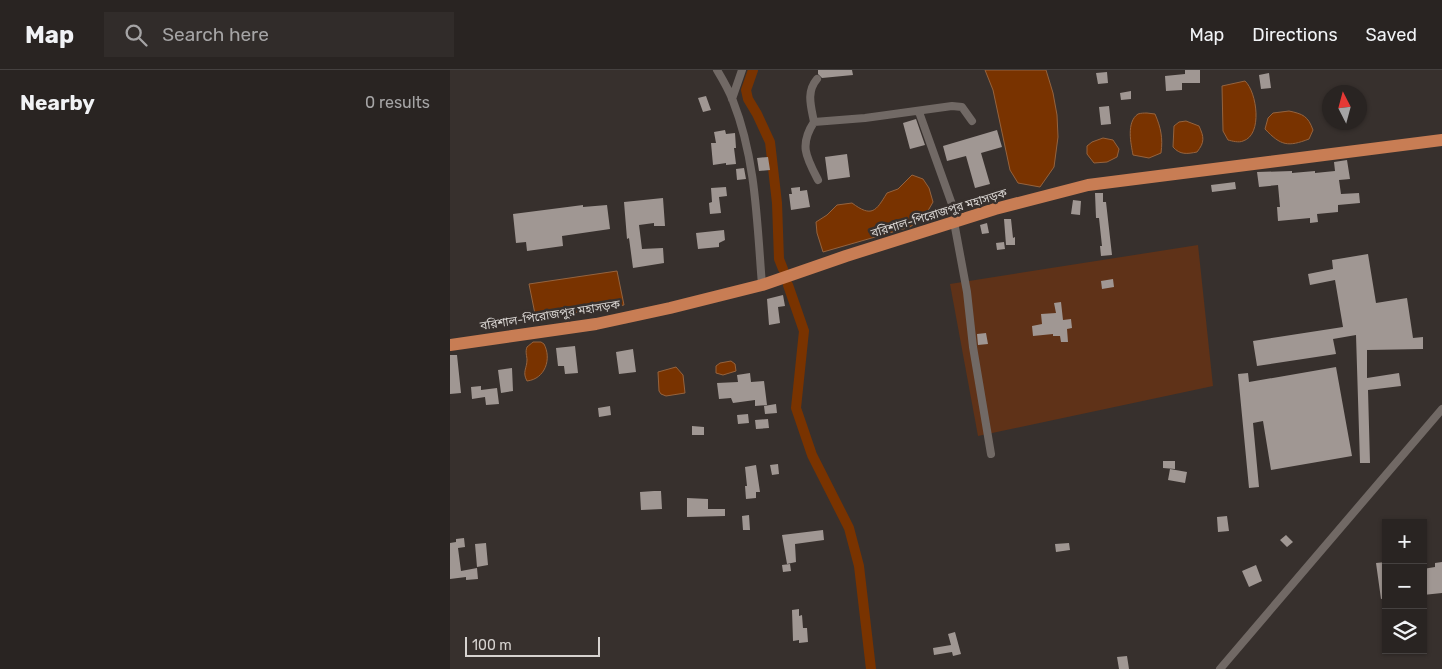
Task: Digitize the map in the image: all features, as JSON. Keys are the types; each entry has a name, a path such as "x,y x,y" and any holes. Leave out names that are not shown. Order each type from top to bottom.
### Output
{"highway":[{"name":"বরিশাল-পিরোজপুর মহাসড়ক","path":"450,345 596,324 762,285 846,256 995,209 1088,185 1442,140"}],"street":[{"path":"718,70 732,99 747,147 754,185 762,285"},
{"path":"732,99 742,70"},
{"path":"817,79 811,87 810,101 814,122 809,130 805,149 818,180"},
{"path":"814,122 919,112 952,106 962,108 972,121"},
{"path":"919,112 956,221 973,347 991,454"},
{"path":"1220,669 1442,409"}],"shaded area":[{"path":"985,70 1046,70 1057,115 1058,137 1054,167 1040,187 1018,183 1010,170 993,90"},
{"path":"1245,81 1253,94 1256,122 1249,137 1243,141 1228,140 1223,131 1222,86"},
{"path":"1289,111 1307,119 1313,130 1309,139 1290,144 1280,142 1265,129 1268,118 1273,113"},
{"path":"1138,114 1155,114 1162,138 1161,153 1149,158 1133,155 1130,133 1134,118"},
{"path":"1186,121 1199,126 1202,133 1203,139 1197,152 1184,153 1173,147 1174,126 1179,122"},
{"path":"1103,138 1113,140 1119,149 1117,157 1107,162 1094,163 1087,154 1087,146"},
{"path":"912,175 923,179 929,188 933,202 925,216 910,227 823,252 817,233 816,222 837,205 852,203 864,210 873,210 880,204 887,193 898,189"},
{"path":"1198,245 1213,386 978,436 950,284"},
{"path":"617,271 624,305 536,319 529,284"},
{"path":"533,342 544,344 547,362 538,376 527,381 525,373 526,351 527,347"},
{"path":"731,361 735,364 736,371 723,375 716,373 716,366 720,363"},
{"path":"676,367 683,375 685,393 666,396 661,394 659,391 658,372"}],"building":[{"path":"818,70 852,70 853,75 822,78 818,74"},
{"path":"1185,70 1200,70 1200,83 1182,83 1182,90 1166,91 1165,76 1185,74"},
{"path":"1107,72 1108,83 1098,84 1096,73"},
{"path":"1269,73 1271,88 1261,89 1259,75"},
{"path":"1131,91 1131,99 1121,100 1120,93"},
{"path":"706,96 711,110 703,112 698,98"},
{"path":"1109,106 1111,124 1101,125 1099,107"},
{"path":"916,119 925,145 910,149 903,123"},
{"path":"725,130 726,134 735,133 736,164 713,165 711,143 716,143 714,132"},
{"path":"997,130 1002,147 981,153 990,184 975,188 966,156 947,161 943,146"},
{"path":"847,154 850,177 828,180 825,157"},
{"path":"768,157 770,170 759,171 757,158"},
{"path":"1347,160 1350,179 1339,180 1341,194 1359,193 1360,203 1338,205 1338,212 1317,214 1318,222 1310,223 1310,218 1278,221 1277,207 1280,207 1278,185 1259,187 1257,172 1292,171 1292,173 1315,171 1315,173 1335,171 1334,162"},
{"path":"744,168 746,179 737,180 736,169"},
{"path":"1235,182 1236,189 1212,192 1211,185"},
{"path":"726,187 727,196 719,197 721,213 710,214 709,203 712,202 711,188"},
{"path":"800,187 800,191 807,190 810,207 791,210 789,194 792,194 791,188"},
{"path":"1095,193 1103,193 1103,202 1106,202 1112,255 1101,256 1100,246 1102,246 1099,218 1096,218"},
{"path":"663,198 665,226 654,226 654,223 639,225 642,249 663,248 664,263 633,268 629,238 627,239 624,202"},
{"path":"1073,200 1081,201 1080,215 1071,214"},
{"path":"583,205 583,207 607,205 610,229 562,236 563,246 527,251 526,242 516,243 513,214"},
{"path":"1004,219 1011,219 1015,245 1006,245"},
{"path":"987,223 989,233 982,234 980,225"},
{"path":"724,230 725,240 719,243 719,247 698,249 696,233"},
{"path":"1004,242 1005,249 997,250 996,243"},
{"path":"1368,254 1376,303 1407,298 1413,338 1423,337 1423,349 1367,350 1367,378 1399,373 1401,386 1368,390 1370,463 1360,463 1356,335 1333,339 1336,354 1257,366 1253,341 1343,327 1335,280 1310,285 1308,274 1333,269 1332,260"},
{"path":"1113,279 1114,287 1102,289 1101,281"},
{"path":"783,295 785,306 778,307 780,323 769,325 767,299"},
{"path":"1061,302 1063,320 1071,319 1072,328 1067,329 1068,342 1061,342 1060,336 1053,336 1053,334 1033,336 1032,326 1042,324 1041,314 1056,313 1054,303"},
{"path":"986,333 988,344 978,345 977,334"},
{"path":"575,346 578,373 565,374 564,366 558,366 556,348"},
{"path":"633,349 636,372 619,374 616,352"},
{"path":"450,355 457,355 461,393 450,394"},
{"path":"1336,367 1352,456 1271,470 1263,421 1253,423 1259,487 1249,488 1238,374 1248,373 1249,382"},
{"path":"512,368 513,391 501,393 498,370"},
{"path":"750,373 751,382 764,381 767,405 755,406 755,400 733,403 731,398 719,399 717,383 738,382 737,375"},
{"path":"481,386 481,390 497,388 499,404 486,405 485,397 472,399 471,387"},
{"path":"776,404 777,413 765,414 764,406"},
{"path":"610,406 611,415 599,417 598,408"},
{"path":"748,414 749,423 738,424 737,415"},
{"path":"768,419 769,428 756,429 755,420"},
{"path":"692,426 704,427 704,435 692,435"},
{"path":"1163,461 1175,461 1175,469 1163,468"},
{"path":"778,464 779,474 772,475 770,465"},
{"path":"756,465 760,492 756,492 756,498 746,499 745,467"},
{"path":"1170,469 1187,472 1185,483 1168,480"},
{"path":"661,491 662,509 641,510 640,492"},
{"path":"687,498 708,499 708,509 725,509 725,516 687,517"},
{"path":"749,515 750,530 743,530 742,516"},
{"path":"1227,516 1229,531 1218,532 1217,517"},
{"path":"823,530 824,540 795,544 796,562 787,564 782,535"},
{"path":"1286,535 1293,542 1287,547 1280,540"},
{"path":"464,538 465,547 458,548 461,571 477,568 478,579 466,580 466,577 450,579 450,543 456,542 456,539"},
{"path":"486,543 488,565 477,567 475,544"},
{"path":"1069,543 1070,550 1056,552 1055,544"},
{"path":"1382,562 1381,599 1376,563"},
{"path":"1442,562 1442,593 1427,595 1427,568 1435,567 1435,563"},
{"path":"790,564 791,571 783,572 782,565"},
{"path":"1256,565 1262,581 1249,587 1242,571"},
{"path":"799,609 799,616 802,615 803,628 807,628 808,642 799,643 799,640 793,641 792,610"},
{"path":"955,632 961,654 953,656 952,652 934,655 933,648 951,645 948,634"},
{"path":"1127,656 1129,669 1119,669 1117,657"}],"waterway":[{"path":"753,70 746,90 748,99 770,142 777,203 779,259 783,269"},
{"path":"788,285 804,331 796,408 812,455 849,528 859,566 871,669"}]}
